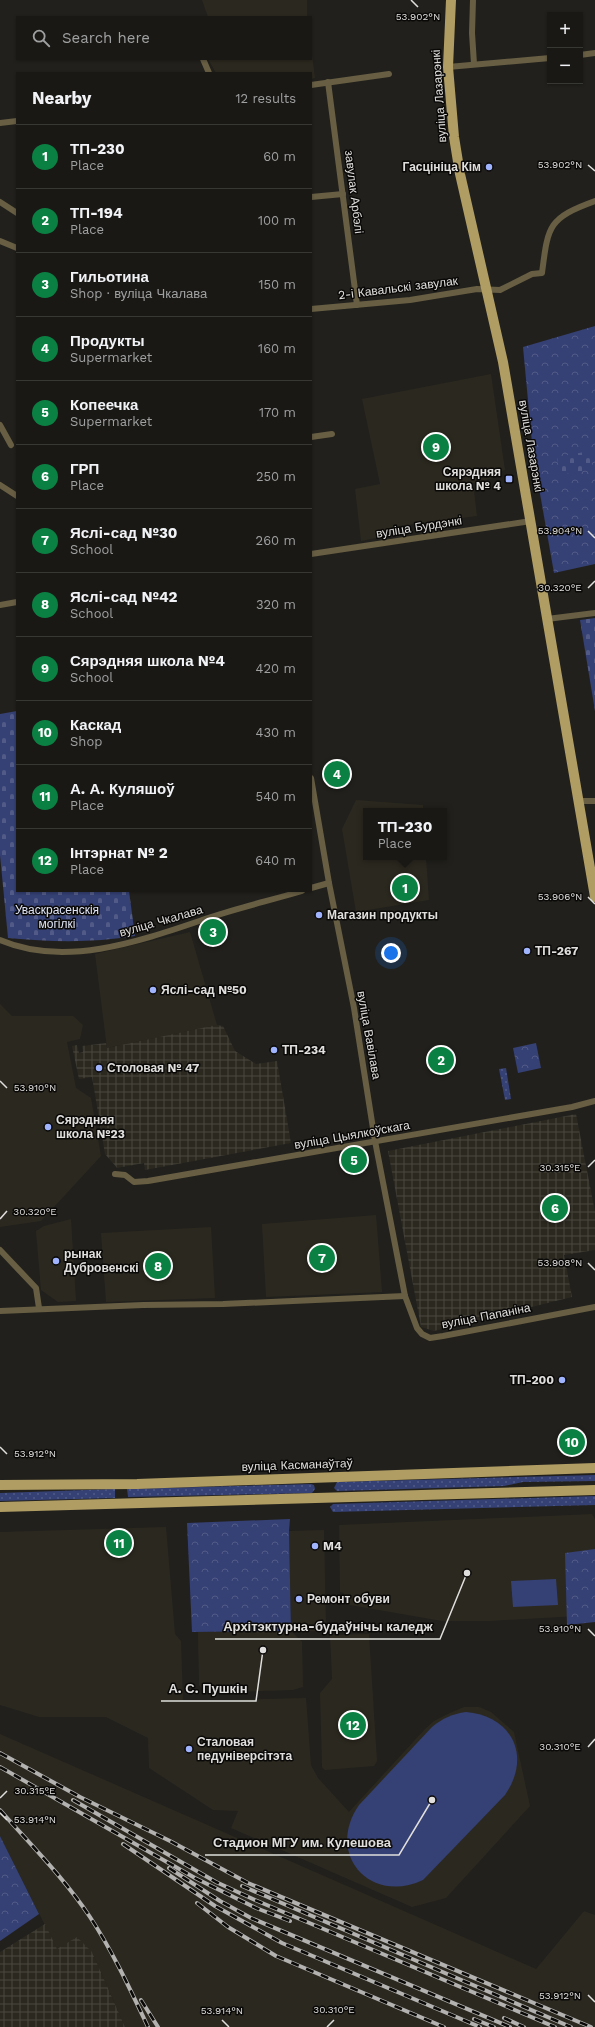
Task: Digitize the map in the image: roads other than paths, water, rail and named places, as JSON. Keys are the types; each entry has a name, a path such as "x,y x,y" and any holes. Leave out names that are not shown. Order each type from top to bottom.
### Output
{"main road":[{"name":"вуліца Лазарэнкі","path":"451,0 448,67 454,137 460,174 488,289 503,362 595,897"},
{"name":"вуліца Касманаўтаў","path":"0,1485 144,1483 595,1468"},
{"path":"0,1507 595,1490"}],"street":[{"path":"474,0 472,33 474,64"},
{"path":"583,55 595,53"},
{"path":"448,67 547,58"},
{"path":"203,60 209,72"},
{"path":"312,85 389,74"},
{"name":"завулак Арбэлі","path":"328,82 357,304"},
{"path":"0,123 16,122"},
{"path":"312,197 343,194"},
{"name":"2-і Кавальскі завулак","path":"312,309 410,300 477,289 500,290 532,274 542,273 547,239 551,227 557,220 573,209 595,201"},
{"path":"0,202 16,212"},
{"path":"0,241 16,248"},
{"path":"0,425 11,445"},
{"path":"312,437 332,434"},
{"path":"0,485 16,495"},
{"name":"вуліца Бурдэнкі","path":"312,554 531,521"},
{"path":"0,605 16,602"},
{"path":"547,619 595,613"},
{"name":"вуліца Вавілава","path":"312,784 329,883 354,1008 375,1141 405,1296"},
{"path":"579,801 595,801"},
{"path":"312,888 329,883"},
{"name":"вуліца Чкалава","path":"0,940 30,949 60,951 94,950 147,937 299,892"},
{"name":"вуліца Цыялкоўскага","path":"115,1174 126,1176 134,1182 148,1181 572,1107 595,1101"},
{"path":"0,1250 36,1288 39,1308"},
{"path":"0,1311 143,1304 222,1304 405,1296"},
{"name":"вуліца Папаніна","path":"405,1296 417,1328 422,1334 430,1338 595,1307"}],"railway":[{"path":"0,1753 80,1797 170,1841 248,1883 591,2027"},
{"path":"0,1767 195,1878 256,1908 290,1921"},
{"path":"73,1800 216,1882 255,1900 555,2027"},
{"path":"0,1810 58,1875 90,1917 114,1957 148,2027"},
{"path":"123,1844 215,1906 282,1943 480,2027"},
{"path":"169,1868 220,1901 251,1918 510,2027"},
{"path":"242,1886 571,2027"},
{"path":"197,1903 228,1927 276,1956 444,2027"},
{"path":"141,2000 158,2027"},
{"path":"504,2018 524,2027"},
{"path":"474,2019 494,2027"}],"place":[{"name":"Гасцініца Кім","path":"489,167"},
{"name":"Сярэдняя школа №4","path":"436,447"},
{"name":"Сярэдняя школа № 4","path":"509,479"},
{"name":"Продукты","path":"337,774"},
{"name":"ТП-230","path":"405,888"},
{"name":"Магазин продукты","path":"319,915"},
{"name":"Гильотина","path":"213,932"},
{"name":"ТП-267","path":"527,951"},
{"name":"Яслі-сад №50","path":"153,990"},
{"name":"ТП-234","path":"274,1050"},
{"name":"ТП-194","path":"441,1060"},
{"name":"Столовая № 47","path":"99,1068"},
{"name":"Сярэдняя школа №23","path":"48,1127"},
{"name":"Копеечка","path":"354,1160"},
{"name":"ГРП","path":"555,1208"},
{"name":"Яслі-сад №30","path":"322,1258"},
{"name":"рынак Дубровенскі","path":"56,1261"},
{"name":"Яслі-сад №42","path":"158,1266"},
{"name":"ТП-200","path":"562,1380"},
{"name":"Каскад","path":"572,1442"},
{"name":"А. А. Куляшоў","path":"119,1543"},
{"name":"M4","path":"315,1546"},
{"name":"Архітэктурна-будаўнічы каледж","path":"467,1573"},
{"name":"Ремонт обуви","path":"299,1599"},
{"name":"А. С. Пушкін","path":"263,1650"},
{"name":"Інтэрнат № 2","path":"353,1725"},
{"name":"Сталовая педуніверсітэта","path":"189,1749"},
{"name":"Стадион МГУ им. Кулешова","path":"432,1800"}],"park label":[{"name":"Уваскрасенскія могілкі","path":"57,917"}]}
